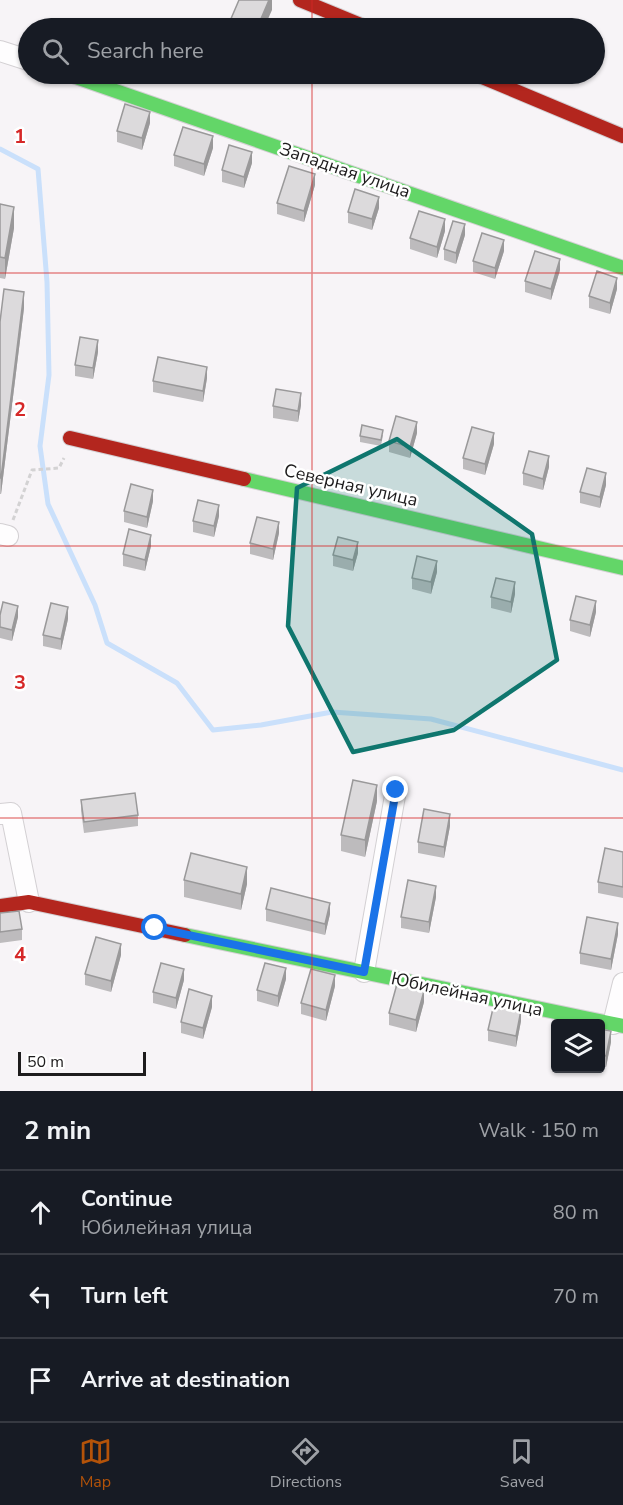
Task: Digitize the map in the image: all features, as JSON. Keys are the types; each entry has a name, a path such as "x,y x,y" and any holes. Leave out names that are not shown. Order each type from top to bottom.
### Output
{"main road":[{"path":"300,0 344,18"},
{"name":"Западная улица","path":"96,84 623,268"},
{"path":"499,84 623,136"},
{"name":"Северная улица","path":"70,438 623,568"},
{"name":"Юбилейная улица","path":"0,906 29,902 618,1025"}],"street":[{"path":"0,51 18,57"},
{"path":"364,972 396,790"},
{"path":"0,814 11,813 29,902"},
{"path":"618,1025 623,983"}],"path":[{"path":"4,535 32,470 60,468"}],"highlighted area":[{"path":"397,439 532,534 557,660 454,730 353,752 288,626 297,488"}],"building":[{"path":"239,0 269,0 261,18 231,18"},
{"path":"125,104 150,112 142,138 117,131"},
{"path":"183,127 213,136 204,164 174,155"},
{"path":"229,145 252,152 244,177 222,170"},
{"path":"289,166 315,174 304,211 277,203"},
{"path":"355,189 379,197 372,219 348,212"},
{"path":"0,204 14,207 5,258 0,257"},
{"path":"419,211 445,219 437,247 410,238"},
{"path":"453,221 465,224 456,253 444,249"},
{"path":"482,233 504,240 495,268 473,261"},
{"path":"535,251 560,259 551,289 525,281"},
{"path":"597,271 617,278 610,303 589,296"},
{"path":"4,289 24,292 0,478 0,322"},
{"path":"80,337 98,340 93,368 75,365"},
{"path":"158,357 207,367 203,391 153,381"},
{"path":"276,389 301,393 298,411 273,406"},
{"path":"396,416 417,422 410,447 389,441"},
{"path":"362,425 383,430 381,440 360,436"},
{"path":"472,427 494,433 485,464 463,458"},
{"path":"529,451 549,456 543,479 523,473"},
{"path":"587,468 606,473 600,497 580,492"},
{"path":"131,484 153,490 147,517 124,511"},
{"path":"198,500 219,505 214,526 193,521"},
{"path":"257,517 279,522 273,549 250,543"},
{"path":"129,529 151,535 145,560 123,554"},
{"path":"338,537 358,542 353,560 333,555"},
{"path":"417,556 437,561 431,582 412,578"},
{"path":"496,578 515,582 511,602 491,597"},
{"path":"576,596 596,601 590,625 570,620"},
{"path":"3,602 18,606 12,630 0,627"},
{"path":"51,603 68,607 61,639 43,635"},
{"path":"353,780 377,785 365,840 341,835"},
{"path":"135,793 138,815 84,822 81,800"},
{"path":"424,809 450,814 444,847 418,842"},
{"path":"605,848 623,852 623,887 598,882"},
{"path":"191,853 247,867 241,894 184,880"},
{"path":"408,880 436,886 429,922 401,917"},
{"path":"271,888 330,903 325,924 266,909"},
{"path":"19,911 22,929 0,932 0,913"},
{"path":"587,917 618,923 611,959 580,953"},
{"path":"96,937 121,944 111,981 85,974"},
{"path":"161,963 184,969 176,998 153,992"},
{"path":"265,963 286,968 278,996 257,990"},
{"path":"311,969 335,975 326,1010 301,1003"},
{"path":"397,984 424,991 416,1020 389,1013"},
{"path":"189,989 212,996 203,1028 181,1022"},
{"path":"494,1004 521,1010 516,1036 488,1030"},
{"path":"605,1030 611,1031 605,1056"}],"waterway":[{"path":"0,149 38,169 47,282 49,375 40,446 48,504 95,605 107,643 177,683 213,730 261,725 332,712 431,719 623,770"}],"traffic: fast":[{"path":"96,84 623,268"},
{"path":"244,479 623,568"},
{"path":"185,935 623,1026"}],"traffic: jam":[{"path":"300,0 344,18"},
{"path":"499,84 623,136"},
{"path":"70,438 244,479"},
{"path":"0,906 29,902 185,935"}],"route":[{"path":"155,928 364,972 396,790"}]}
